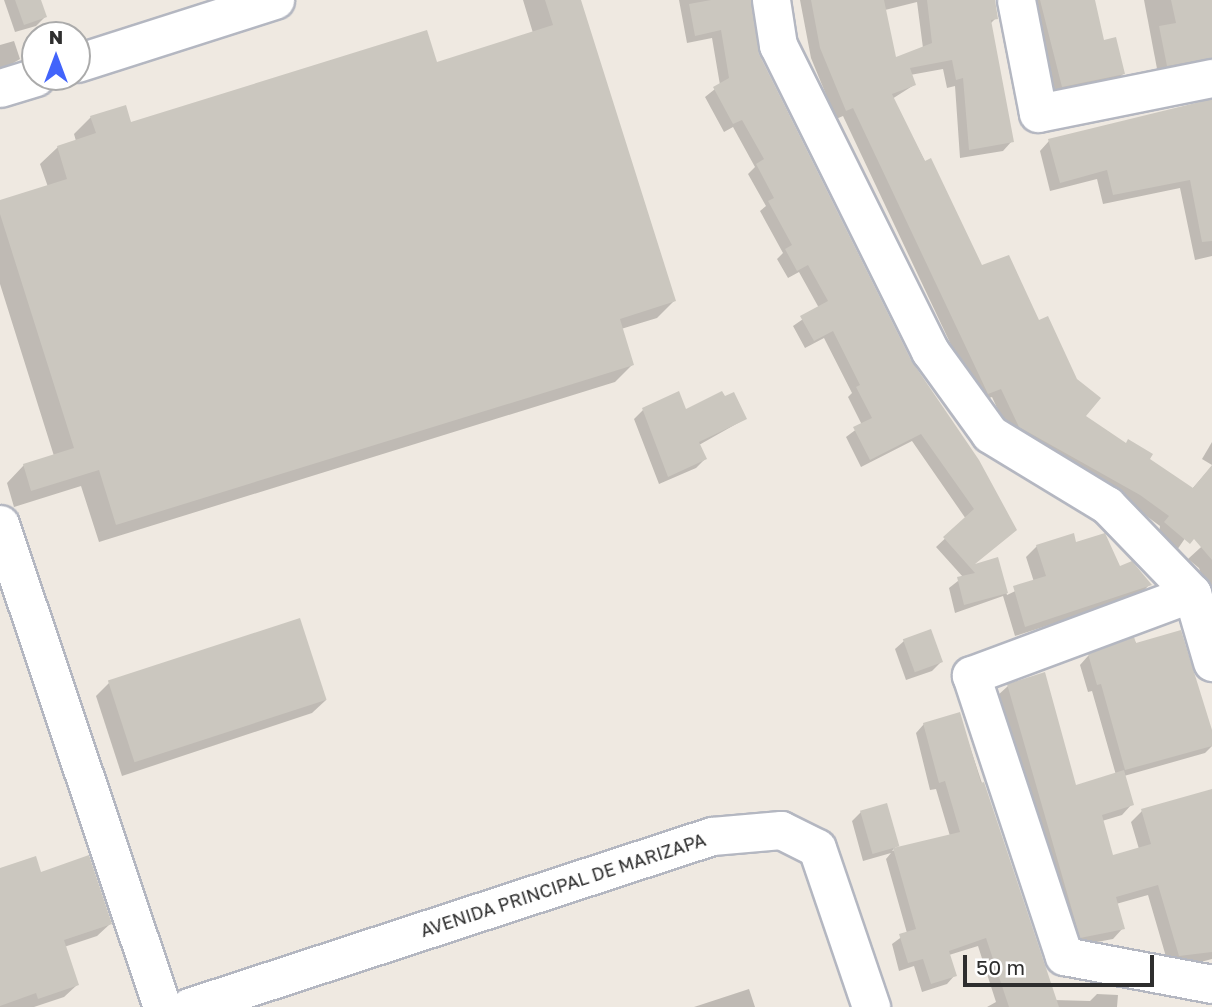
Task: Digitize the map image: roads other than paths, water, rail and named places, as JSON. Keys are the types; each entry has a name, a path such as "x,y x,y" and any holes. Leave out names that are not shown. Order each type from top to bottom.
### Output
{"street":[{"path":"91,59 275,0"},
{"path":"771,0 778,46 930,351 990,434 1107,505 1192,593 1212,662"},
{"path":"1016,0 1038,113 1212,78"},
{"path":"0,88 21,81"},
{"path":"0,524 162,1007"},
{"path":"1192,593 971,675 1064,956 1212,984"},
{"name":"AVENIDA PRINCIPAL DE MARIZAPA","path":"189,1007 712,836 781,830 817,848 871,1007"}]}
